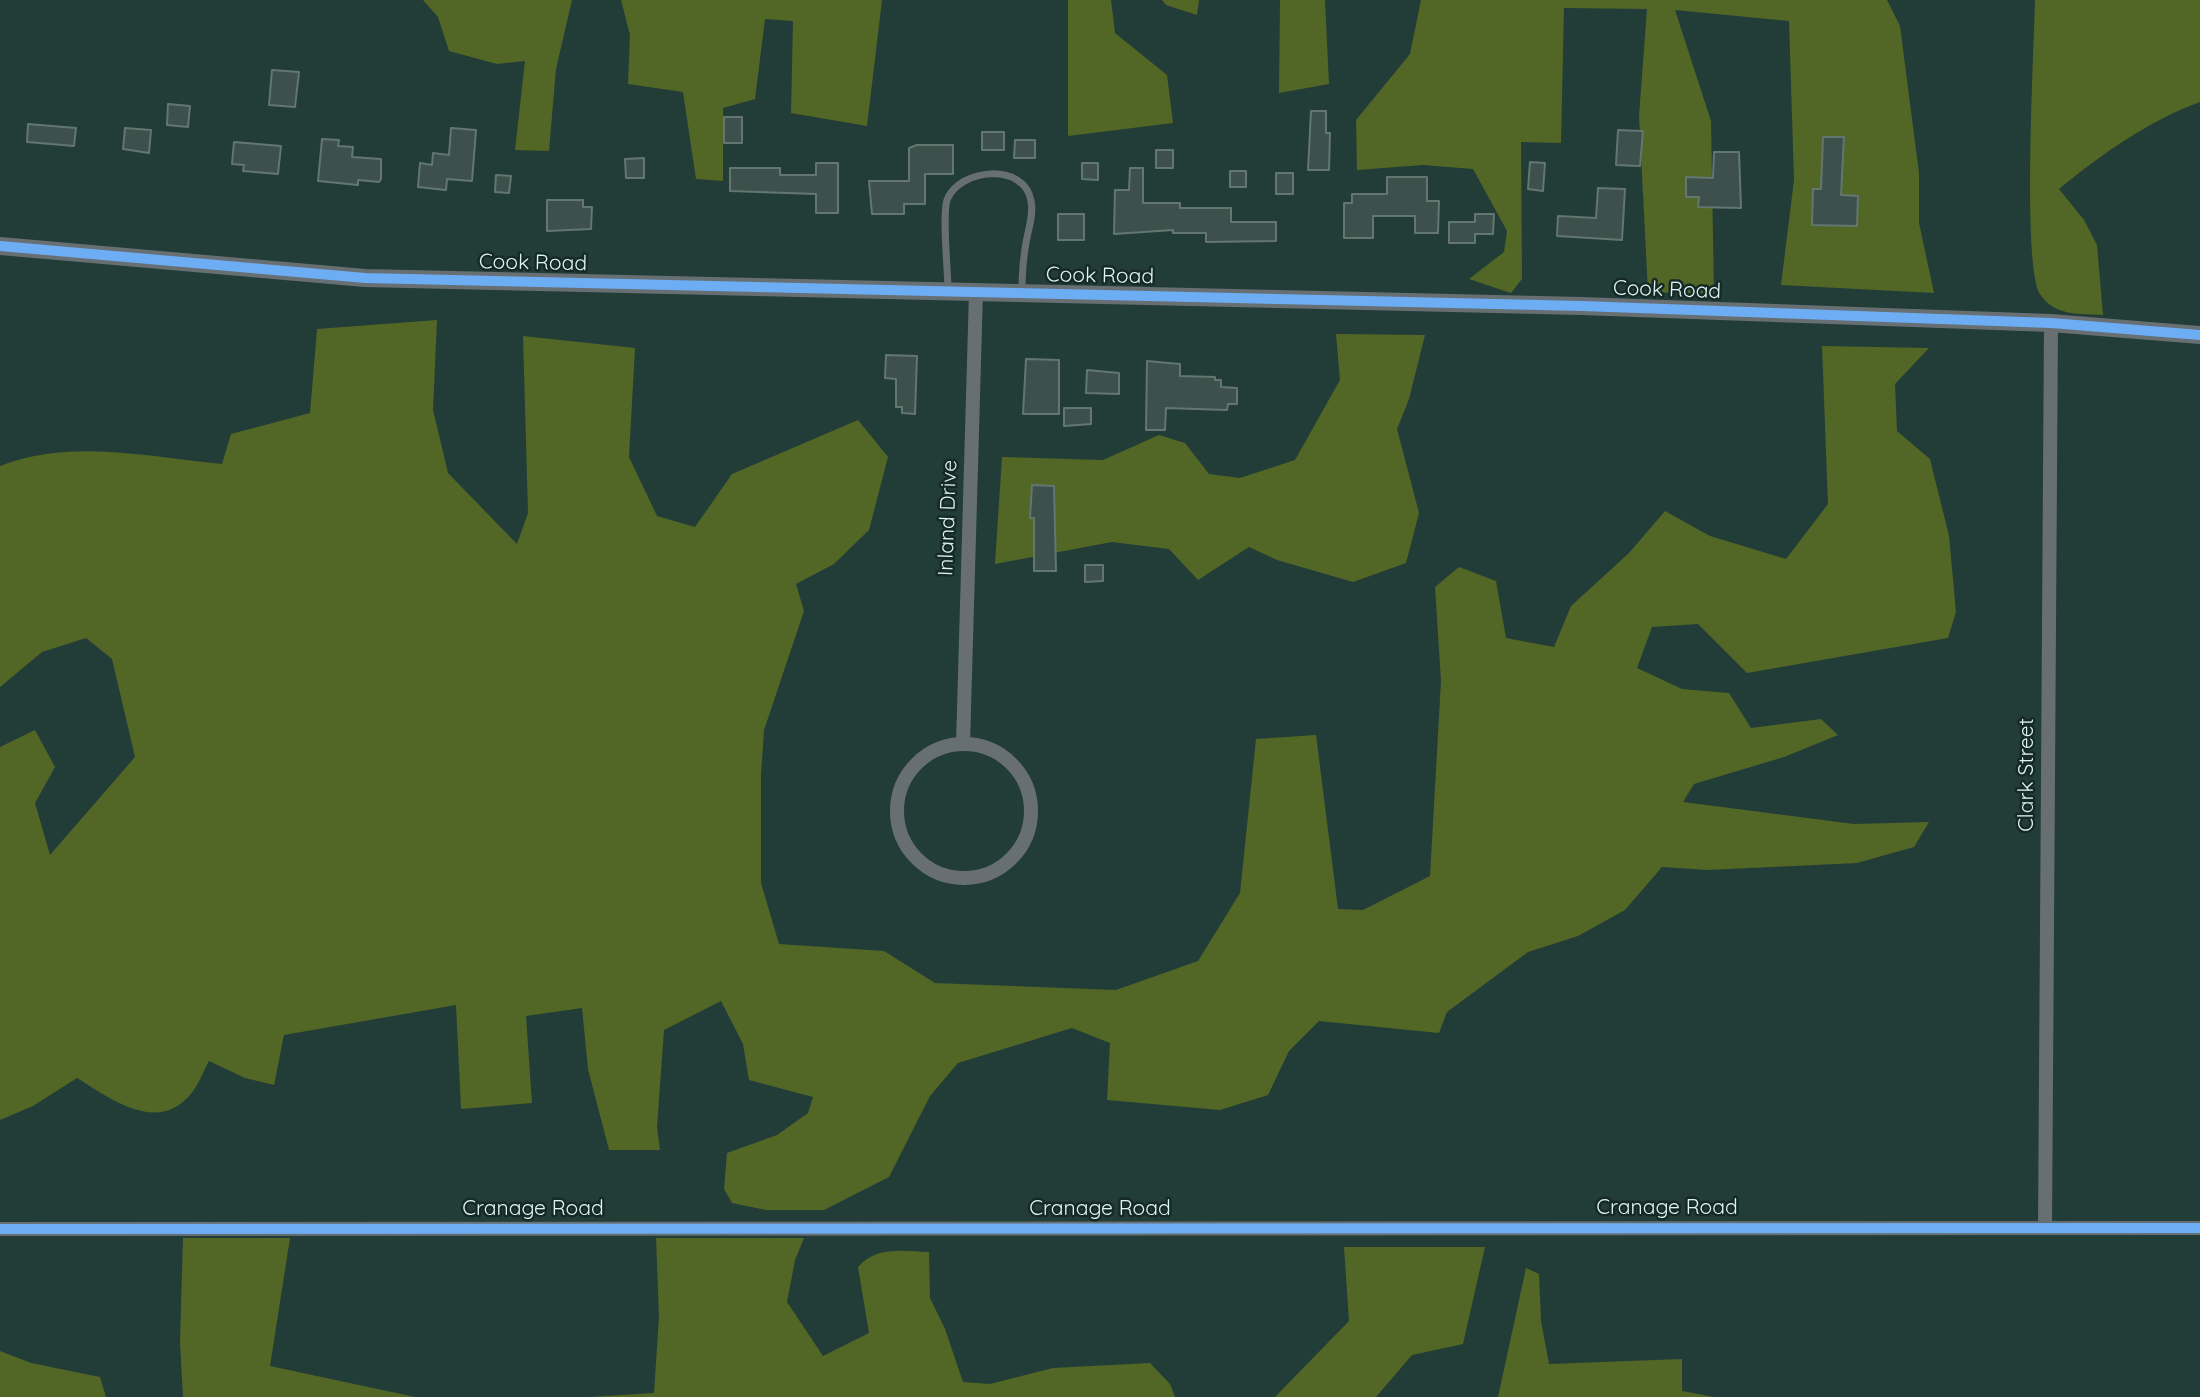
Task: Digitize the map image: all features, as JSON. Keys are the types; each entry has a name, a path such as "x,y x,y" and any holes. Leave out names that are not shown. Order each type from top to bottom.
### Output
{"street":[{"name":"Cook Road","path":"0,246 365,278 1572,306 2051,324 2200,335"},
{"name":"Inland Drive","path":"963,744 976,292"},
{"name":"Clark Street","path":"2045,1227 2051,324"},
{"path":"963,744 985,747 1015,768 1027,788 1031,811 1021,847 1005,865 974,878 950,878 936,873 916,860 898,828 898,794 908,773 919,760 940,748 963,744"},
{"name":"Cranage Road","path":"0,1229 2200,1228"}],"lane":[{"path":"948,292 947,201 957,185 986,173 1004,176 1021,184 1030,194 1031,212 1025,246 1022,293"}],"green space":[{"path":"423,0 572,0 556,69 549,151 515,150 525,61 497,64 449,51 438,17"},
{"path":"621,0 882,0 867,126 791,113 793,21 765,19 755,99 723,108 723,181 696,179 683,92 628,84 630,35"},
{"path":"1068,0 1111,0 1115,33 1167,75 1173,123 1068,136"},
{"path":"1162,0 1199,0 1197,15 1166,5"},
{"path":"1280,0 1325,0 1329,84 1279,93"},
{"path":"1421,0 1887,0 1900,26 1919,173 1919,223 1934,293 1781,285 1794,180 1789,21 1675,10 1711,121 1714,294 1648,292 1639,116 1647,9 1564,8 1561,143 1521,142 1522,279 1511,293 1469,279 1504,252 1507,231 1473,169 1423,165 1357,170 1356,120 1410,54"},
{"path":"2035,0 2200,0 2200,102 2162,119 2126,140 2059,189 2084,220 2097,245 2103,315 2068,312 2053,306 2040,294 2035,275 2030,201"},
{"path":"437,320 433,410 448,473 517,544 528,513 523,336 635,348 629,457 657,516 695,527 732,474 858,420 888,457 869,530 834,564 796,584 804,611 764,730 761,775 761,883 779,944 884,951 935,983 1116,990 1198,961 1240,893 1256,739 1316,735 1338,909 1363,910 1430,876 1441,681 1435,587 1459,567 1496,581 1506,638 1554,647 1571,606 1629,553 1665,511 1710,536 1786,559 1828,504 1822,346 1929,348 1895,384 1897,431 1930,459 1949,536 1956,612 1948,638 1747,673 1698,624 1652,627 1637,668 1682,689 1729,693 1751,728 1821,719 1838,735 1784,757 1694,784 1683,802 1854,824 1929,822 1914,847 1857,863 1708,870 1662,867 1625,910 1578,936 1528,952 1447,1012 1439,1033 1319,1021 1289,1051 1268,1095 1220,1110 1107,1100 1110,1043 1072,1028 958,1063 930,1096 889,1177 824,1210 766,1210 732,1203 724,1189 727,1153 777,1135 808,1113 813,1097 749,1080 743,1044 721,1001 664,1030 657,1127 660,1150 609,1150 588,1069 582,1008 526,1016 532,1103 461,1109 456,1005 284,1035 274,1085 245,1078 209,1061 190,1095 177,1106 163,1112 133,1109 77,1078 33,1106 0,1120 0,747 35,730 55,767 35,803 50,855 135,757 112,659 86,638 42,652 0,687 0,466 54,453 82,451 138,454 222,464 231,434 310,413 317,329"},
{"path":"1336,334 1425,335 1409,399 1397,429 1419,513 1406,563 1353,582 1277,560 1249,547 1198,580 1169,549 1112,542 995,564 1002,457 1103,460 1159,435 1185,443 1209,474 1240,478 1295,460 1340,380"},
{"path":"183,1238 290,1238 270,1366 415,1397 183,1397 180,1342"},
{"path":"656,1238 804,1238 795,1260 787,1302 823,1356 869,1333 858,1267 865,1260 890,1251 929,1252 930,1298 945,1329 963,1382 990,1384 1053,1368 1150,1363 1170,1384 1175,1397 589,1397 654,1393 659,1316"},
{"path":"1344,1247 1485,1247 1463,1344 1412,1355 1376,1397 1275,1397 1349,1321"},
{"path":"1526,1268 1539,1274 1541,1321 1549,1364 1682,1359 1682,1391 1714,1397 1498,1397"},
{"path":"0,1351 31,1363 100,1377 106,1397 0,1397"}],"building":[{"path":"272,70 299,72 295,107 269,105"},
{"path":"168,104 190,106 188,127 167,125"},
{"path":"1311,111 1326,111 1326,133 1330,133 1329,170 1308,170"},
{"path":"724,117 742,117 742,143 724,143"},
{"path":"28,124 76,128 74,146 27,142"},
{"path":"125,128 151,130 149,153 123,149"},
{"path":"451,128 476,130 472,181 447,179 446,190 418,187 420,163 432,165 433,153 449,155"},
{"path":"1618,130 1643,131 1640,166 1616,165"},
{"path":"982,132 1004,132 1004,150 982,150"},
{"path":"1823,137 1844,137 1841,195 1858,196 1857,226 1812,225 1813,189 1821,189"},
{"path":"322,139 339,140 338,146 353,147 352,157 381,159 379,182 358,180 358,185 318,181"},
{"path":"1015,140 1035,140 1035,158 1014,158"},
{"path":"234,142 281,146 278,174 243,171 244,165 232,164"},
{"path":"917,145 953,145 953,174 925,174 925,204 904,204 904,214 872,214 869,181 909,181 909,148"},
{"path":"1156,150 1173,150 1173,168 1156,168"},
{"path":"1714,152 1739,152 1741,208 1698,207 1699,197 1686,197 1686,177 1713,178"},
{"path":"644,158 644,178 626,178 625,159"},
{"path":"1530,162 1545,163 1543,191 1528,189"},
{"path":"816,163 838,163 838,213 816,213 816,194 730,191 730,168 780,168 780,175 816,175"},
{"path":"1082,163 1098,163 1098,180 1082,179"},
{"path":"1130,168 1143,168 1143,203 1180,203 1180,208 1231,208 1231,222 1276,222 1276,241 1206,242 1206,233 1173,233 1173,230 1114,234 1115,190 1129,190"},
{"path":"1230,171 1246,171 1246,187 1230,187"},
{"path":"1276,173 1293,173 1293,194 1276,194"},
{"path":"496,175 511,176 509,193 495,192"},
{"path":"1387,177 1427,177 1427,201 1439,201 1438,233 1415,233 1415,216 1373,216 1373,238 1344,238 1344,203 1352,203 1352,194 1387,194"},
{"path":"1598,188 1625,189 1622,240 1557,236 1558,216 1596,218"},
{"path":"547,200 583,200 583,207 592,207 591,229 547,231"},
{"path":"1058,214 1084,214 1084,240 1058,240"},
{"path":"1475,214 1494,214 1493,234 1475,234 1475,243 1449,243 1449,222 1475,222"},
{"path":"886,355 917,356 915,414 902,413 902,407 896,407 896,379 885,378"},
{"path":"1026,359 1059,360 1059,414 1023,414"},
{"path":"1147,361 1180,364 1180,376 1215,377 1215,380 1221,380 1221,387 1237,388 1237,404 1228,404 1227,410 1166,408 1165,430 1146,430"},
{"path":"1087,370 1119,373 1119,394 1086,393"},
{"path":"1064,408 1091,408 1091,424 1064,426"},
{"path":"1032,485 1054,486 1056,571 1034,571 1034,518 1030,518"},
{"path":"1085,565 1103,565 1103,581 1085,582"}],"cycle path":[{"path":"0,246 365,278 1582,306 2051,323 2200,335"},
{"path":"0,1229 2200,1228"}]}
